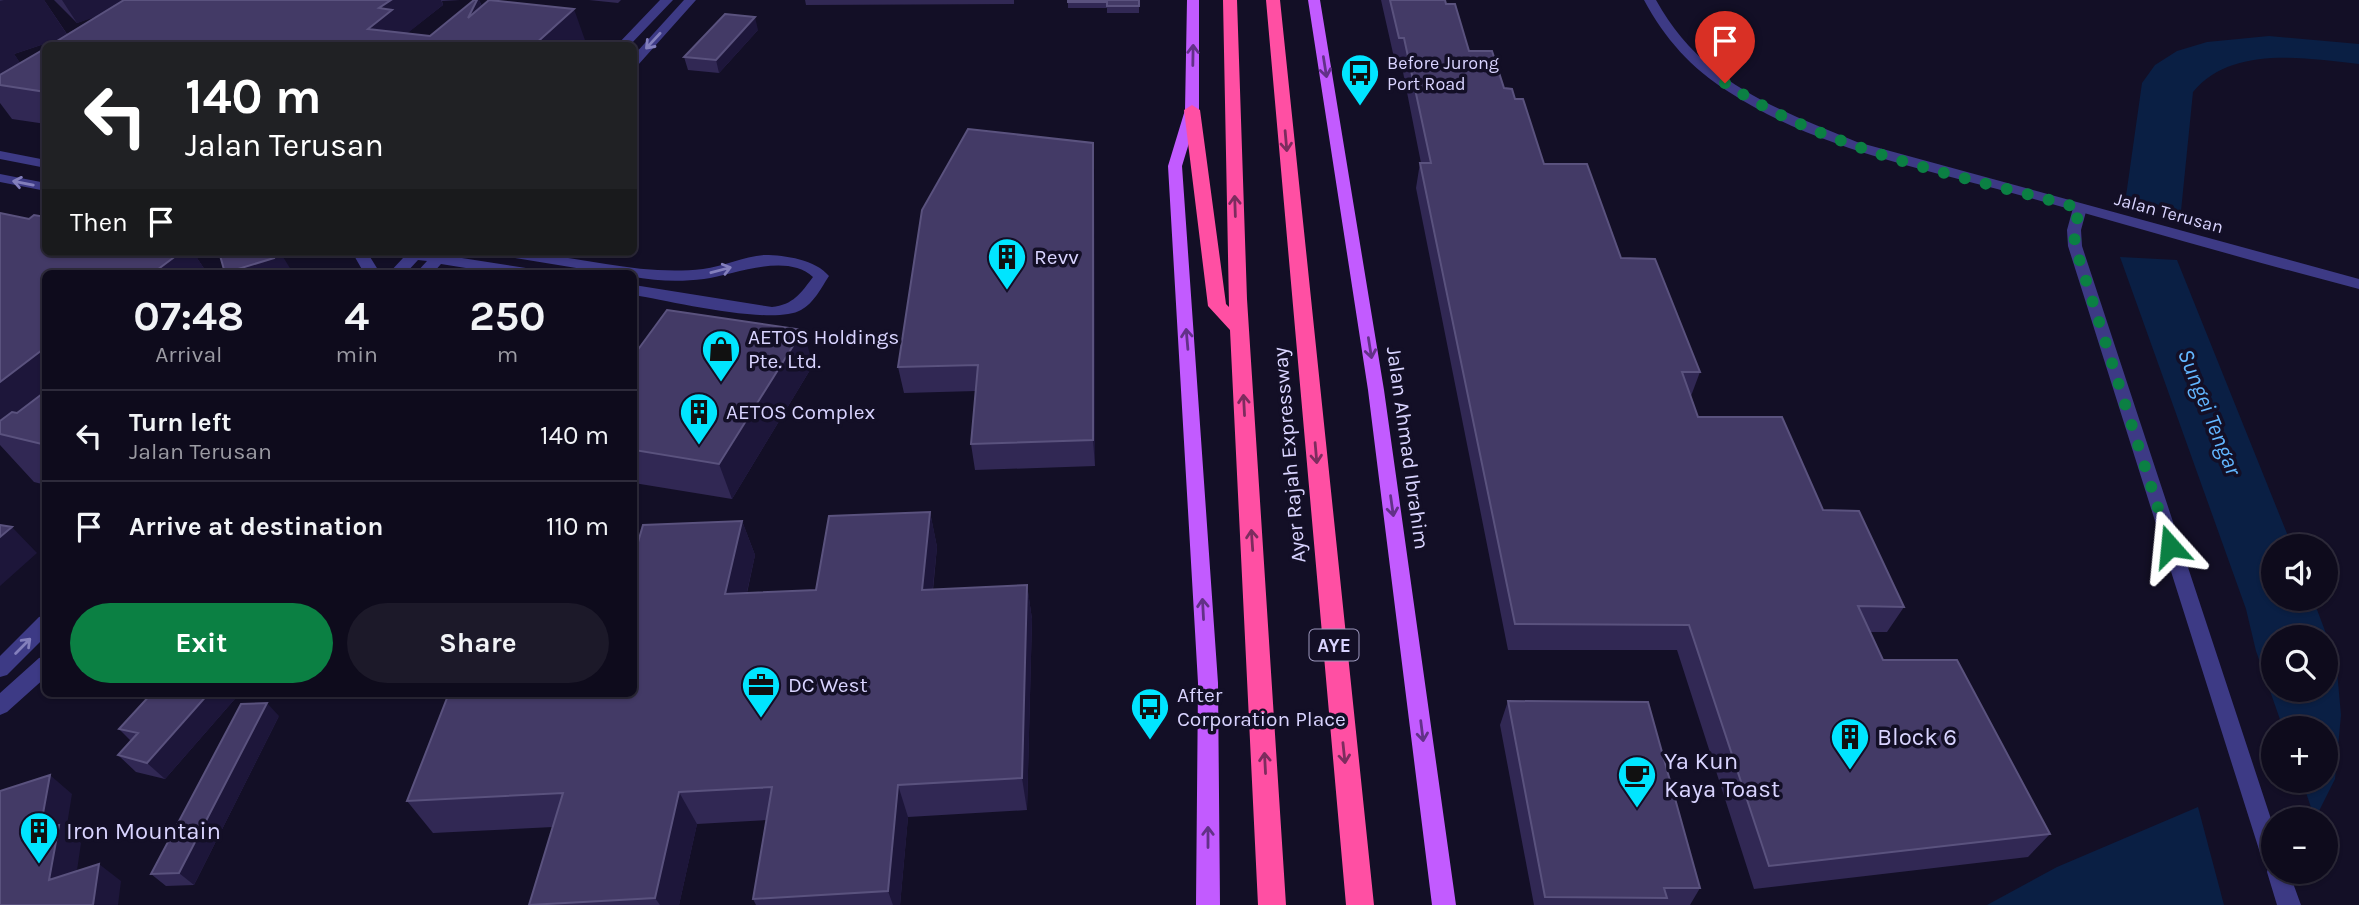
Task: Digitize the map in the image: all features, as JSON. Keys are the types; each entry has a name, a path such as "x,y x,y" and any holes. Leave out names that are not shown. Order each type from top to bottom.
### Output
{"highway":[{"name":"Ayer Rajah Expressway","path":"1230,0 1239,328 1272,905"},
{"name":"Ayer Rajah Expressway","path":"1273,0 1360,905"},
{"path":"1192,110 1217,306 1239,328"}],"main road":[{"path":"1193,0 1192,110 1175,166 1208,683 1208,905"},
{"name":"Jalan Ahmad Ibrahim","path":"1314,0 1376,390 1444,905"}],"street":[{"path":"626,42 667,0"},
{"path":"637,59 690,0"},
{"name":"Jalan Terusan","path":"1650,0 1657,17 1690,58 1738,92 1773,111 1852,145 2359,284"},
{"path":"0,155 42,163"},
{"path":"0,178 42,186"},
{"path":"2080,208 2074,230 2075,246 2261,822"},
{"path":"400,270 413,256"},
{"path":"427,270 440,256"},
{"path":"445,256 495,270"},
{"path":"536,256 618,270"},
{"path":"637,273 654,276 704,274 765,260 811,267 821,276 801,305 788,311 772,312 637,290"},
{"path":"0,669 42,627"},
{"path":"0,706 42,668"},
{"path":"2282,884 2289,905"}],"water":[{"path":"2269,36 2359,44 2359,64 2270,58 2228,67 2209,77 2193,92 2181,211 2126,196 2142,83 2155,65 2177,51 2207,42"},
{"name":"Sungei Tengar","path":"2120,257 2177,260 2287,534 2261,534 2261,611 2318,611 2323,625 2261,625 2261,665 2246,609"},
{"path":"2338,682 2341,715 2338,747 2338,716 2279,716 2274,702 2338,702"},
{"path":"2306,793 2328,793 2321,807 2311,807"},
{"path":"2198,807 2224,905 1987,905 2057,867"}],"building":[{"path":"124,0 391,0 379,8 392,10 368,29 430,36 474,0 477,0 468,18 489,0 574,9 537,42 56,42"},
{"path":"1068,0 1139,0 1139,6 1107,6 1107,2"},
{"path":"1390,0 1445,0 1446,4 1455,4 1469,51 1492,51 1504,88 1512,89 1515,99 1523,99 1544,164 1587,164 1621,258 1655,259 1700,372 1682,372 1698,417 1782,417 1823,510 1859,511 1904,607 1858,606 1883,660 1957,660 2050,834 1769,866 1689,625 1515,624 1420,163 1431,163 1404,38 1399,38"},
{"path":"725,14 755,17 716,60 684,57"},
{"path":"42,50 42,91 0,85 0,75"},
{"name":"Revv","path":"968,129 1093,143 1093,440 971,444 978,365 898,367 922,210"},
{"path":"0,213 29,219 34,215 42,216 42,256 176,256 157,270 42,270 42,350 0,382"},
{"path":"220,256 274,258 235,270 224,270"},
{"name":"AETOS Complex","path":"667,310 803,330 719,464 637,450 637,351"},
{"path":"42,394 42,444 0,434 0,421 12,412 17,413"},
{"path":"930,512 922,590 1027,585 1022,778 898,785 888,891 753,899 772,787 679,792 655,898 529,905 563,793 407,801 447,697 637,697 637,546 643,525 742,521 725,594 816,590 829,516"},
{"path":"0,525 12,527 0,537"},
{"path":"148,697 205,697 147,763 118,755 138,733 119,729"},
{"path":"1508,701 1648,702 1700,888 1664,888 1667,898 1545,897"},
{"path":"267,703 179,873 151,874 241,704"},
{"name":"Iron Mountain","path":"50,775 40,830 59,825 49,880 99,864 93,905 0,905 0,791"}],"place":[{"name":"Before Jurong Port Road","path":"1360,107"},
{"name":"Revv","path":"1007,291"},
{"name":"AETOS Holdings Pte. Ltd.","path":"721,383"},
{"name":"AETOS Complex","path":"699,446"},
{"name":"DC West","path":"761,719"},
{"name":"After Corporation Place","path":"1150,741"},
{"name":"Block 6","path":"1850,771"},
{"name":"Ya Kun Kaya Toast","path":"1637,809"},
{"name":"Iron Mountain","path":"39,865"}],"route":[{"path":"1725,83 1773,111 1852,145 2080,208 2074,230 2075,246 2170,546"}]}
